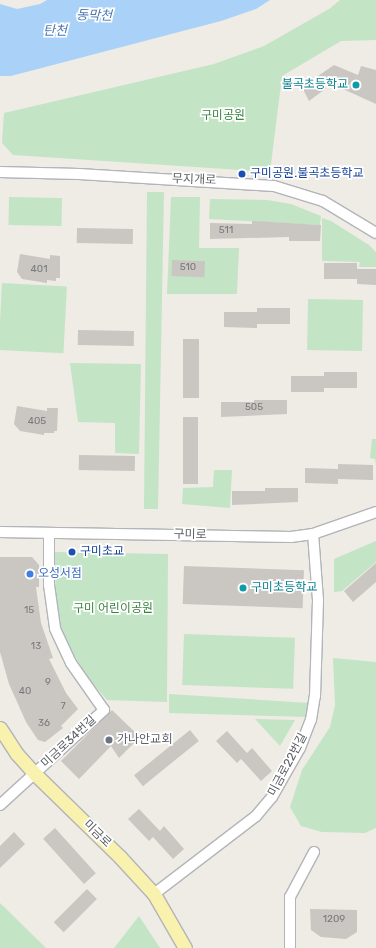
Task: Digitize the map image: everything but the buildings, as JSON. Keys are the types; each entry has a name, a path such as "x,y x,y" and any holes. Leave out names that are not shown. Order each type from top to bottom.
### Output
{"main road":[{"name":"미금로","path":"0,728 17,754 35,774 154,894 184,948"}],"street":[{"name":"무지개로","path":"0,172 79,174 267,184 323,201 376,233"},
{"name":"구미로","path":"0,532 269,537 313,534 376,512"},
{"name":"미금로34번길","path":"35,774 104,710 71,663 53,619 49,585 49,533"},
{"name":"미금로22번길","path":"154,894 256,816 272,797 300,748 311,720 315,696 318,600 313,534"},
{"path":"0,804 35,774"},
{"path":"290,946 290,897 314,852"}],"green space":[{"name":"구미공원","path":"340,0 376,0 376,40 341,41 282,76 270,172 13,155 2,143 4,113 214,64 264,46 329,9"},
{"path":"147,192 164,192 158,509 144,509"},
{"path":"9,197 62,198 62,226 9,225"},
{"path":"171,197 200,197 199,248 239,248 237,294 167,294"},
{"path":"210,199 267,200 291,204 321,216 320,225 209,219"},
{"path":"322,218 331,221 369,245 376,252 376,267 359,267 360,262 322,261"},
{"path":"2,283 67,286 63,353 0,350"},
{"path":"308,299 363,300 362,351 307,350"},
{"path":"70,363 141,364 139,454 115,453 115,423 78,422"},
{"path":"372,439 376,439 376,465 375,459 370,458"},
{"path":"214,470 232,470 230,508 182,504 183,488 213,487"},
{"path":"376,541 376,562 342,591 334,592 334,559"},
{"name":"구미 어린이공원","path":"54,552 168,554 167,702 107,700 88,678 67,643 57,618"},
{"path":"184,634 295,638 293,689 182,685"},
{"path":"333,658 376,662 376,828 365,833 322,832 301,826 290,807 302,770 330,727 335,705"},
{"path":"169,694 309,703 307,717 169,713"},
{"path":"255,719 295,720 280,746"},
{"path":"0,903 46,948 0,948"},
{"path":"139,916 160,948 114,948"}],"water":[{"name":"탄천","path":"47,0 270,0 256,9 221,21 11,76 0,76 0,4 17,9 40,4"}],"place":[{"name":"불곡초등학교","path":"356,85"},
{"name":"구미공원.불곡초등학교","path":"242,174"},
{"name":"구미초교","path":"72,552"},
{"name":"오성서점","path":"30,574"},
{"name":"구미초등학교","path":"243,588"},
{"name":"가나안교회","path":"109,740"}],"water label":[{"name":"동막천","path":"94,16"}]}
